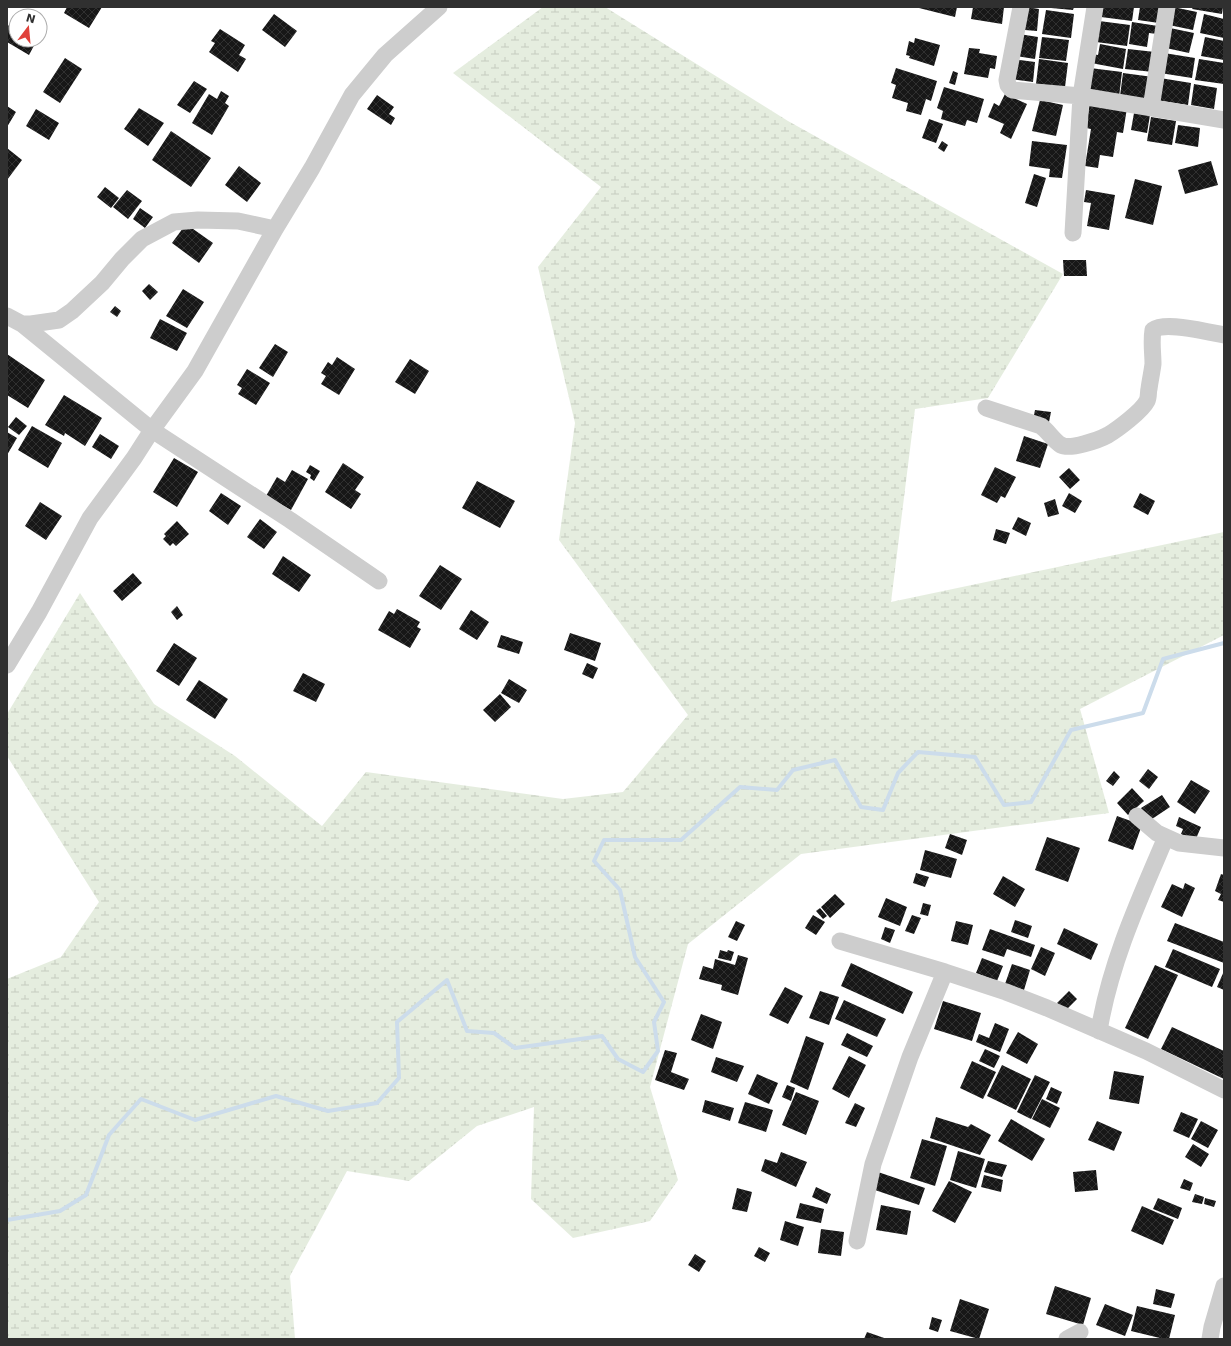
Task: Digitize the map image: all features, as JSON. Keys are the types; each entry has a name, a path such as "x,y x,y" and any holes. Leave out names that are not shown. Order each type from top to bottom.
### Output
{"street":[{"path":"7,665 39,612 90,518 195,371 275,228 312,168 352,95 385,55 439,7"},
{"path":"1021,7 1007,80 1008,85 1012,90 1081,96 1224,120"},
{"path":"1073,233 1081,96 1095,7"},
{"path":"1151,108 1167,7"},
{"path":"22,324 59,320 72,311 102,282 142,239 174,222 198,220 238,221 275,228"},
{"path":"7,316 22,324 152,430 290,520 379,581"},
{"path":"986,408 1041,426 1048,431 1062,446 1072,447 1107,436 1119,428 1140,409 1147,400 1153,366 1153,330 1157,327 1166,326 1224,335"},
{"path":"1137,816 1157,833 1179,843 1224,848"},
{"path":"1099,1031 1110,981 1128,927 1166,837"},
{"path":"840,940 1006,992 1047,1008 1146,1051 1224,1090"},
{"path":"857,1241 873,1164 910,1057 945,972"},
{"path":"1210,1339 1224,1286"}],"green space":[{"path":"543,7 605,7 788,121 1063,274 988,398 915,409 891,602 1224,532 1224,635 1080,709 1109,813 801,854 688,944 650,1087 678,1180 650,1221 573,1238 531,1199 534,1107 477,1126 409,1181 347,1171 290,1276 295,1339 7,1339 7,979 61,957 99,902 7,756 7,714 80,593 154,704 235,756 322,826 366,772 563,799 623,792 688,715 559,540 575,423 538,267 601,187 453,73"}],"building":[{"path":"67,7 102,7 89,28 64,13"},
{"path":"915,7 957,7 955,17"},
{"path":"973,7 1004,7 1002,24 971,19"},
{"path":"1026,7 1039,9 1037,31 1012,29"},
{"path":"1051,7 1074,7 1073,10"},
{"path":"1103,7 1134,7 1132,21 1101,17"},
{"path":"1140,7 1161,7 1159,23 1138,20"},
{"path":"1173,7 1197,12 1193,30 1169,25"},
{"path":"1193,7 1223,7 1222,14 1192,9"},
{"path":"1046,10 1074,14 1071,38 1042,34"},
{"path":"274,14 297,31 285,47 262,30"},
{"path":"1204,14 1224,19 1224,38 1200,33"},
{"path":"1099,21 1130,25 1127,46 1096,42"},
{"path":"1132,22 1158,26 1157,34 1149,33 1147,47 1129,44"},
{"path":"8,26 8,43 7,42"},
{"path":"1170,28 1194,33 1189,53 1166,48"},
{"path":"220,29 245,45 239,55 246,59 238,72 209,52 215,43 211,41"},
{"path":"1012,33 1038,37 1035,59 1009,55"},
{"path":"1042,37 1069,40 1066,61 1039,58"},
{"path":"1205,37 1224,41 1224,60 1201,56"},
{"path":"915,38 940,45 934,66 909,58 910,56 906,55 909,41 914,43"},
{"path":"1100,44 1126,49 1123,69 1091,63 1092,54 1098,55"},
{"path":"17,48 33,48 29,55"},
{"path":"969,48 980,49 979,53 997,56 995,69 990,68 988,78 964,74"},
{"path":"1128,49 1155,52 1153,72 1125,69"},
{"path":"1164,53 1195,58 1192,78 1160,73"},
{"path":"65,58 82,69 60,103 43,92"},
{"path":"1005,58 1035,62 1033,82 1002,78"},
{"path":"1039,59 1068,63 1065,87 1036,84"},
{"path":"1199,59 1224,63 1224,84 1195,80"},
{"path":"896,68 937,81 931,101 926,99 921,115 906,111 908,103 892,98 896,85 891,83"},
{"path":"1090,68 1122,72 1119,97 1087,93"},
{"path":"953,71 958,73 955,85 949,83"},
{"path":"1123,73 1153,77 1150,100 1120,96"},
{"path":"1160,78 1191,83 1188,105 1156,100"},
{"path":"194,81 207,89 190,113 177,105"},
{"path":"1194,84 1217,88 1214,109 1191,105"},
{"path":"944,87 984,99 977,123 967,120 965,126 941,119 943,111 937,108"},
{"path":"221,91 229,96 225,103 229,106 212,135 192,123 209,94 217,99"},
{"path":"1005,94 1027,104 1011,139 1000,133 1004,124 988,117 994,103 999,106"},
{"path":"377,95 394,107 389,114 395,118 391,125 367,109"},
{"path":"1040,100 1063,105 1056,136 1032,131"},
{"path":"1090,102 1127,108 1123,133 1117,132 1113,157 1100,155 1098,168 1085,166 1091,129 1086,128"},
{"path":"7,106 16,112 7,127"},
{"path":"139,108 164,123 148,146 124,129"},
{"path":"36,109 59,123 49,140 26,126"},
{"path":"1134,113 1150,115 1147,133 1131,130"},
{"path":"1151,117 1176,121 1172,145 1147,141"},
{"path":"929,119 943,124 936,143 922,138"},
{"path":"1178,125 1200,128 1198,147 1175,143"},
{"path":"171,131 211,158 191,187 152,160"},
{"path":"942,141 948,145 944,152 938,148"},
{"path":"1032,141 1067,145 1062,178 1049,177 1050,169 1029,166"},
{"path":"7,148 22,160 7,180"},
{"path":"1211,161 1218,185 1185,194 1178,170"},
{"path":"239,166 261,183 247,202 225,185"},
{"path":"1034,174 1046,178 1037,207 1025,203"},
{"path":"1135,179 1162,186 1153,225 1125,218"},
{"path":"105,187 119,198 111,208 97,197"},
{"path":"127,190 142,201 128,219 113,207"},
{"path":"1086,190 1115,195 1109,230 1087,226 1091,203 1084,202"},
{"path":"140,208 153,217 145,228 133,219"},
{"path":"186,224 213,243 199,263 172,243"},
{"path":"1063,260 1086,260 1087,276 1064,276"},
{"path":"149,284 158,292 150,300 142,291"},
{"path":"183,289 204,302 187,328 166,316"},
{"path":"115,306 121,311 117,317 110,312"},
{"path":"160,319 187,333 177,351 150,338"},
{"path":"275,344 288,352 273,377 259,368"},
{"path":"7,354 45,380 28,408 7,395"},
{"path":"337,357 355,369 339,395 321,384 326,376 321,373 328,362 332,365"},
{"path":"410,359 429,371 415,394 395,382"},
{"path":"247,369 270,383 256,405 238,394 242,388 237,385"},
{"path":"64,395 102,418 85,446 65,433 64,436 45,425"},
{"path":"1035,410 1051,412 1049,422 1033,420"},
{"path":"16,417 27,426 19,435 8,427"},
{"path":"32,426 62,443 48,468 18,450"},
{"path":"7,432 17,438 7,455"},
{"path":"100,434 119,446 111,459 92,447"},
{"path":"1024,436 1048,444 1040,468 1016,461"},
{"path":"174,458 198,472 177,507 153,492"},
{"path":"343,463 364,477 355,490 361,494 351,509 325,492"},
{"path":"310,465 320,471 314,481 310,478 311,475 306,472"},
{"path":"995,467 1016,477 1005,498 1001,496 997,503 981,495"},
{"path":"1069,468 1080,480 1070,489 1059,477"},
{"path":"292,470 308,479 291,510 266,496 277,477 285,482"},
{"path":"477,481 515,501 500,528 462,508"},
{"path":"221,493 241,506 228,525 209,511"},
{"path":"1069,493 1082,501 1075,513 1062,506"},
{"path":"1140,493 1155,501 1148,515 1133,507"},
{"path":"1055,499 1059,514 1048,517 1044,503"},
{"path":"40,502 62,516 46,540 25,526"},
{"path":"1018,517 1031,523 1026,536 1012,529"},
{"path":"260,519 277,532 264,549 247,537"},
{"path":"177,521 189,534 176,546 173,543 170,546 163,539 166,536 164,534"},
{"path":"996,529 1010,533 1006,544 993,540"},
{"path":"283,556 311,575 299,592 272,574"},
{"path":"440,565 462,579 441,610 419,596"},
{"path":"133,573 142,583 122,601 113,591"},
{"path":"177,606 183,615 177,620 171,612"},
{"path":"397,609 420,622 417,627 421,629 410,648 378,630 389,611 394,614"},
{"path":"471,610 489,622 477,640 459,629"},
{"path":"570,633 601,643 595,661 564,650"},
{"path":"501,635 523,642 519,654 497,647"},
{"path":"174,643 197,658 179,686 156,671"},
{"path":"587,663 598,668 593,679 582,674"},
{"path":"303,673 325,684 316,702 293,691"},
{"path":"509,679 527,690 519,703 501,693"},
{"path":"199,680 228,699 215,719 186,700"},
{"path":"500,694 511,707 495,722 483,710"},
{"path":"1148,769 1158,777 1149,789 1139,781"},
{"path":"1114,771 1120,777 1113,786 1106,781"},
{"path":"1191,780 1210,791 1195,814 1177,802"},
{"path":"1132,788 1144,801 1128,815 1117,803"},
{"path":"1162,795 1170,807 1149,821 1141,808"},
{"path":"1117,816 1142,825 1133,850 1108,841"},
{"path":"1179,817 1201,827 1195,841 1181,834 1183,829 1176,826"},
{"path":"950,834 967,840 962,855 945,848"},
{"path":"1047,837 1080,848 1068,882 1035,870"},
{"path":"925,850 957,859 951,878 920,870"},
{"path":"916,873 929,877 925,887 913,883"},
{"path":"1221,874 1224,875 1224,902 1218,900 1221,894 1215,891"},
{"path":"1003,876 1025,889 1015,907 993,894"},
{"path":"1185,883 1195,888 1182,917 1161,907 1172,884 1183,889"},
{"path":"835,894 845,904 830,918 821,907"},
{"path":"886,898 907,907 900,926 878,917"},
{"path":"923,903 931,905 928,916 920,914"},
{"path":"820,908 827,916 823,919 816,911"},
{"path":"813,915 825,922 816,935 805,928"},
{"path":"912,915 921,918 914,934 905,931"},
{"path":"1015,920 1032,926 1028,938 1011,932"},
{"path":"736,921 745,925 737,941 728,937"},
{"path":"956,921 973,925 968,945 951,941"},
{"path":"1175,923 1224,942 1224,963 1167,941"},
{"path":"885,927 895,930 890,943 881,939"},
{"path":"1064,928 1098,944 1091,960 1057,944"},
{"path":"990,929 1035,945 1031,957 1007,949 1004,957 982,950"},
{"path":"1041,947 1055,953 1045,976 1031,969"},
{"path":"1173,949 1220,969 1212,987 1165,967"},
{"path":"720,950 734,952 731,961 718,958"},
{"path":"738,955 748,958 738,995 721,990 722,985 699,979 703,966 713,969 715,959 735,965"},
{"path":"982,958 1003,966 997,981 976,973"},
{"path":"851,963 913,992 903,1014 841,986"},
{"path":"1012,964 1030,970 1024,990 1005,984"},
{"path":"1155,965 1178,975 1148,1039 1125,1028"},
{"path":"1224,971 1224,990 1217,987"},
{"path":"785,987 803,996 788,1024 769,1015"},
{"path":"820,991 839,997 829,1025 809,1018"},
{"path":"1069,991 1077,999 1065,1011 1057,1003"},
{"path":"844,1000 886,1019 877,1037 835,1019"},
{"path":"943,1001 981,1013 972,1041 934,1029"},
{"path":"701,1014 722,1022 713,1049 691,1040"},
{"path":"995,1023 1009,1029 1000,1052 976,1042 979,1034 989,1038"},
{"path":"1172,1027 1224,1051 1224,1079 1161,1049"},
{"path":"1018,1032 1038,1044 1027,1064 1006,1053"},
{"path":"847,1033 873,1046 867,1057 841,1045"},
{"path":"806,1036 824,1043 808,1090 790,1082"},
{"path":"985,1049 1000,1056 994,1068 979,1061"},
{"path":"665,1050 677,1053 671,1072 689,1079 684,1090 655,1080"},
{"path":"849,1056 866,1065 849,1098 832,1089"},
{"path":"716,1057 744,1066 737,1082 711,1072"},
{"path":"972,1061 996,1072 983,1099 960,1088"},
{"path":"1002,1065 1031,1079 1016,1110 987,1096"},
{"path":"1114,1071 1144,1076 1139,1104 1109,1099"},
{"path":"757,1074 778,1083 769,1104 748,1094"},
{"path":"1035,1075 1050,1082 1031,1119 1017,1112"},
{"path":"787,1085 795,1088 791,1101 782,1097"},
{"path":"1051,1087 1062,1092 1057,1104 1046,1099"},
{"path":"796,1092 819,1101 806,1135 782,1125"},
{"path":"1042,1099 1060,1108 1050,1128 1032,1119"},
{"path":"705,1100 734,1108 730,1121 702,1112"},
{"path":"745,1102 773,1110 766,1132 738,1123"},
{"path":"855,1103 865,1108 856,1127 845,1123"},
{"path":"1181,1112 1198,1119 1189,1138 1173,1131"},
{"path":"936,1117 968,1127 971,1124 991,1135 980,1155 930,1138"},
{"path":"1011,1119 1045,1139 1032,1161 998,1141"},
{"path":"1097,1121 1122,1132 1114,1151 1088,1140"},
{"path":"1201,1121 1218,1130 1208,1148 1191,1139"},
{"path":"922,1139 947,1146 935,1186 910,1178"},
{"path":"1193,1144 1209,1154 1201,1167 1185,1157"},
{"path":"958,1151 985,1159 976,1188 950,1180"},
{"path":"781,1152 807,1162 796,1187 761,1171 765,1159 777,1163"},
{"path":"988,1161 1007,1165 1002,1177 984,1172"},
{"path":"1096,1170 1098,1190 1075,1192 1073,1172"},
{"path":"878,1172 925,1188 919,1205 872,1189"},
{"path":"984,1175 1003,1180 1001,1192 981,1187"},
{"path":"1184,1179 1193,1183 1190,1191 1180,1188"},
{"path":"949,1181 972,1192 955,1223 932,1211"},
{"path":"816,1187 831,1194 827,1204 812,1197"},
{"path":"737,1188 752,1192 747,1212 732,1209"},
{"path":"1195,1194 1204,1197 1202,1204 1192,1202"},
{"path":"1158,1198 1182,1208 1178,1219 1153,1209"},
{"path":"1205,1198 1216,1201 1214,1207 1204,1204"},
{"path":"800,1203 824,1209 821,1223 796,1218"},
{"path":"881,1205 911,1211 907,1235 876,1230"},
{"path":"1142,1206 1174,1220 1163,1245 1131,1231"},
{"path":"785,1221 804,1227 798,1246 780,1240"},
{"path":"821,1229 844,1232 841,1256 818,1253"},
{"path":"759,1247 770,1253 765,1262 754,1256"},
{"path":"695,1254 706,1261 699,1272 688,1265"},
{"path":"1055,1286 1091,1298 1083,1325 1046,1314"},
{"path":"1156,1289 1175,1294 1171,1308 1153,1304"},
{"path":"960,1299 989,1309 979,1339 950,1331"},
{"path":"1105,1304 1133,1315 1125,1336 1096,1325"},
{"path":"1137,1306 1175,1315 1169,1339 1131,1331"},
{"path":"932,1317 942,1320 938,1332 929,1329"},
{"path":"867,1332 887,1339 864,1339"}],"waterway":[{"path":"7,1220 60,1211 86,1195 109,1135 141,1099 195,1120 276,1096 328,1111 377,1103 399,1078 397,1022 447,980 467,1031 494,1033 515,1048 602,1036 618,1059 643,1072 658,1051 654,1022 664,1002 635,957 620,890 594,861 604,840 681,840 740,787 777,790 793,770 835,760 861,807 883,810 898,773 918,752 975,757 1004,805 1031,802 1071,730 1143,713 1163,659 1224,643"}]}
